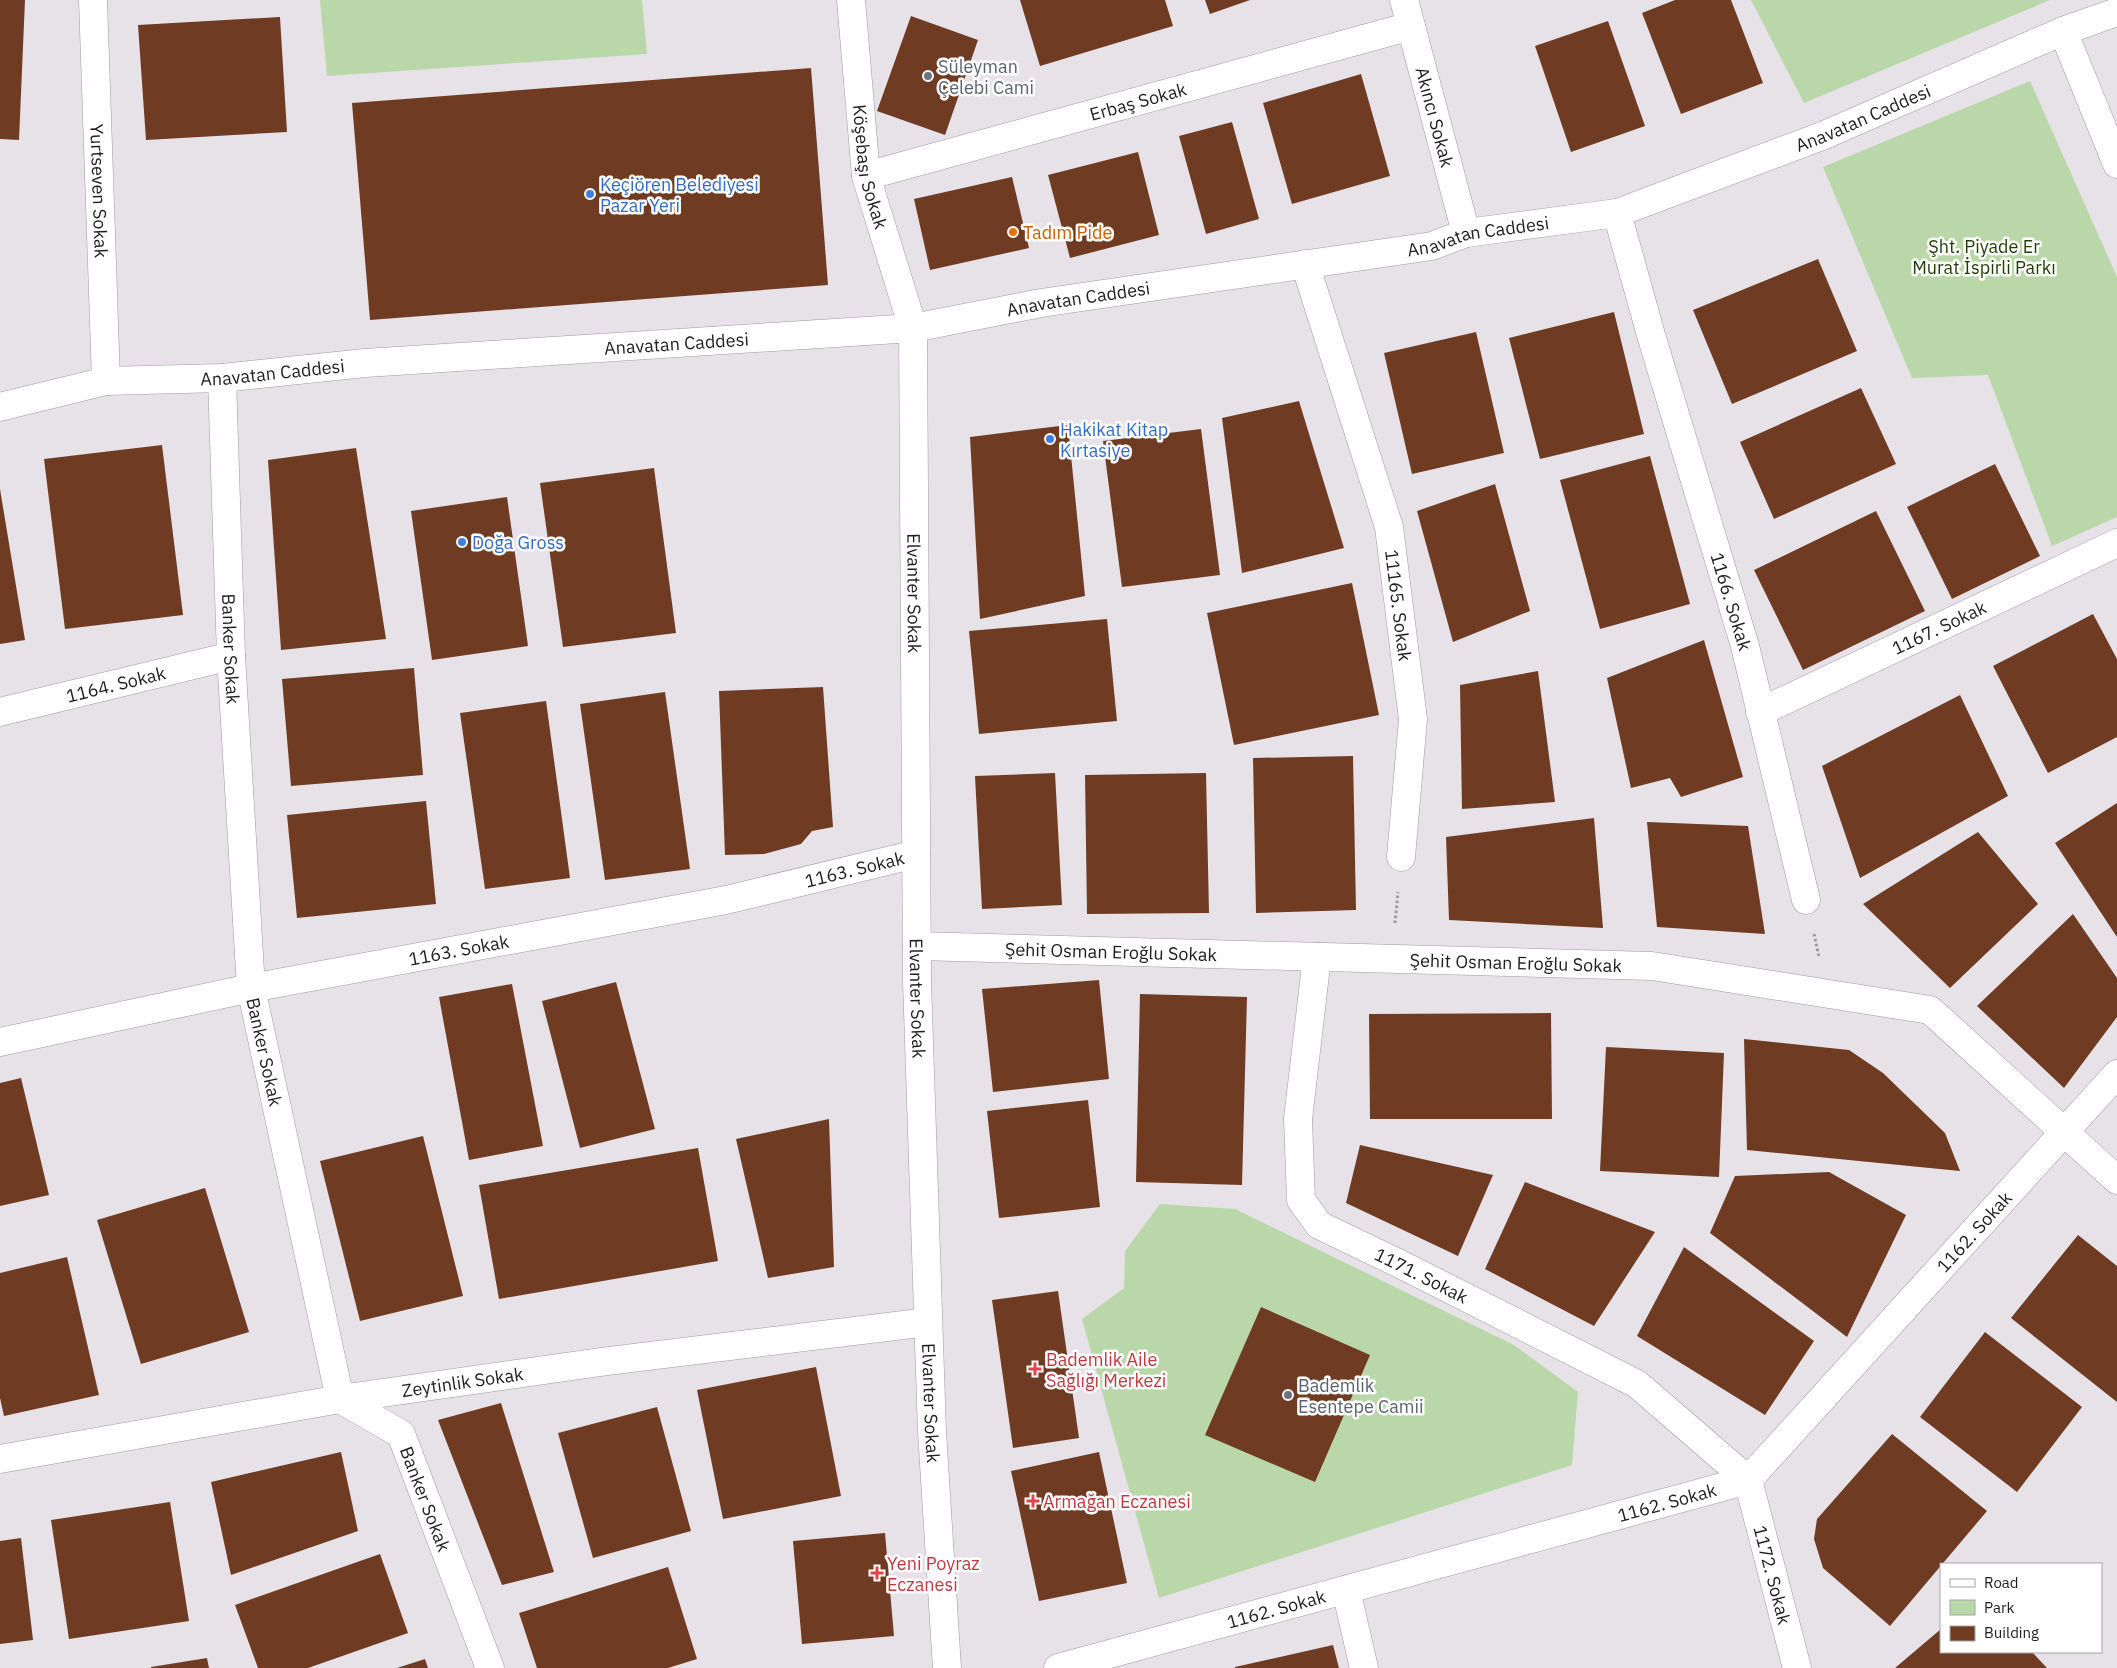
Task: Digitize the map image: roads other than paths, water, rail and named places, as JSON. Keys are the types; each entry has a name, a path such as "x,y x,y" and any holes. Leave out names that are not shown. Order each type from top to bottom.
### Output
{"street":[{"name":"Yurtseven Sokak","path":"93,0 106,381"},
{"name":"Köşebaşı Sokak","path":"850,0 866,176 913,328"},
{"name":"Akıncı Sokak","path":"1404,0 1466,233"},
{"name":"Anavatan Caddesi","path":"0,407 106,381 222,378 374,363 913,328 1041,303 1432,246 1466,233 1617,213 1822,136 2063,31 2117,12"},
{"name":"Erbaş Sokak","path":"866,176 1411,26"},
{"path":"2063,31 2117,164"},
{"name":"1166. Sokak","path":"1617,213 1651,335 1745,646 1806,900"},
{"name":"11165. Sokak","path":"1305,264 1389,527 1413,719 1401,857"},
{"name":"Elvanter Sokak","path":"913,328 917,946 932,1432 948,1668"},
{"name":"Banker Sokak","path":"222,378 231,656 251,988 340,1399 400,1434 490,1668"},
{"name":"1167. Sokak","path":"1760,712 2117,543"},
{"name":"1164. Sokak","path":"0,712 231,656"},
{"name":"1163. Sokak","path":"0,1042 251,988 726,900 916,854"},
{"name":"Şehit Osman Eroğlu Sokak","path":"917,946 1652,966 1930,1010 2117,1180"},
{"name":"1171. Sokak","path":"1317,957 1298,1119 1301,1200 1319,1225 1637,1384 1748,1480"},
{"name":"1162. Sokak","path":"1058,1668 1748,1480 2117,1074"},
{"name":"Zeytinlik Sokak","path":"0,1459 340,1399 608,1361 928,1322"},
{"name":"1172. Sokak","path":"1748,1480 1797,1668"},
{"path":"1346,1590 1364,1668"}],"place":[{"name":"Süleyman Çelebi Cami","path":"928,76"},
{"name":"Keçiören Belediyesi Pazar Yeri","path":"590,194"},
{"name":"Tadım Pide","path":"1013,232"},
{"name":"Hakikat Kitap Kırtasiye","path":"1050,439"},
{"name":"Doğa Gross","path":"462,542"},
{"name":"Bademlik Aile Sağlığı Merkezi","path":"1035,1369"},
{"name":"Bademlik Esentepe Camii","path":"1288,1395"},
{"name":"Armağan Eczanesi","path":"1033,1501"},
{"name":"Yeni Poyraz Eczanesi","path":"877,1573"}],"park label":[{"name":"Şht. Piyade Er Murat İspirli Parkı","path":"1984,256"}]}
